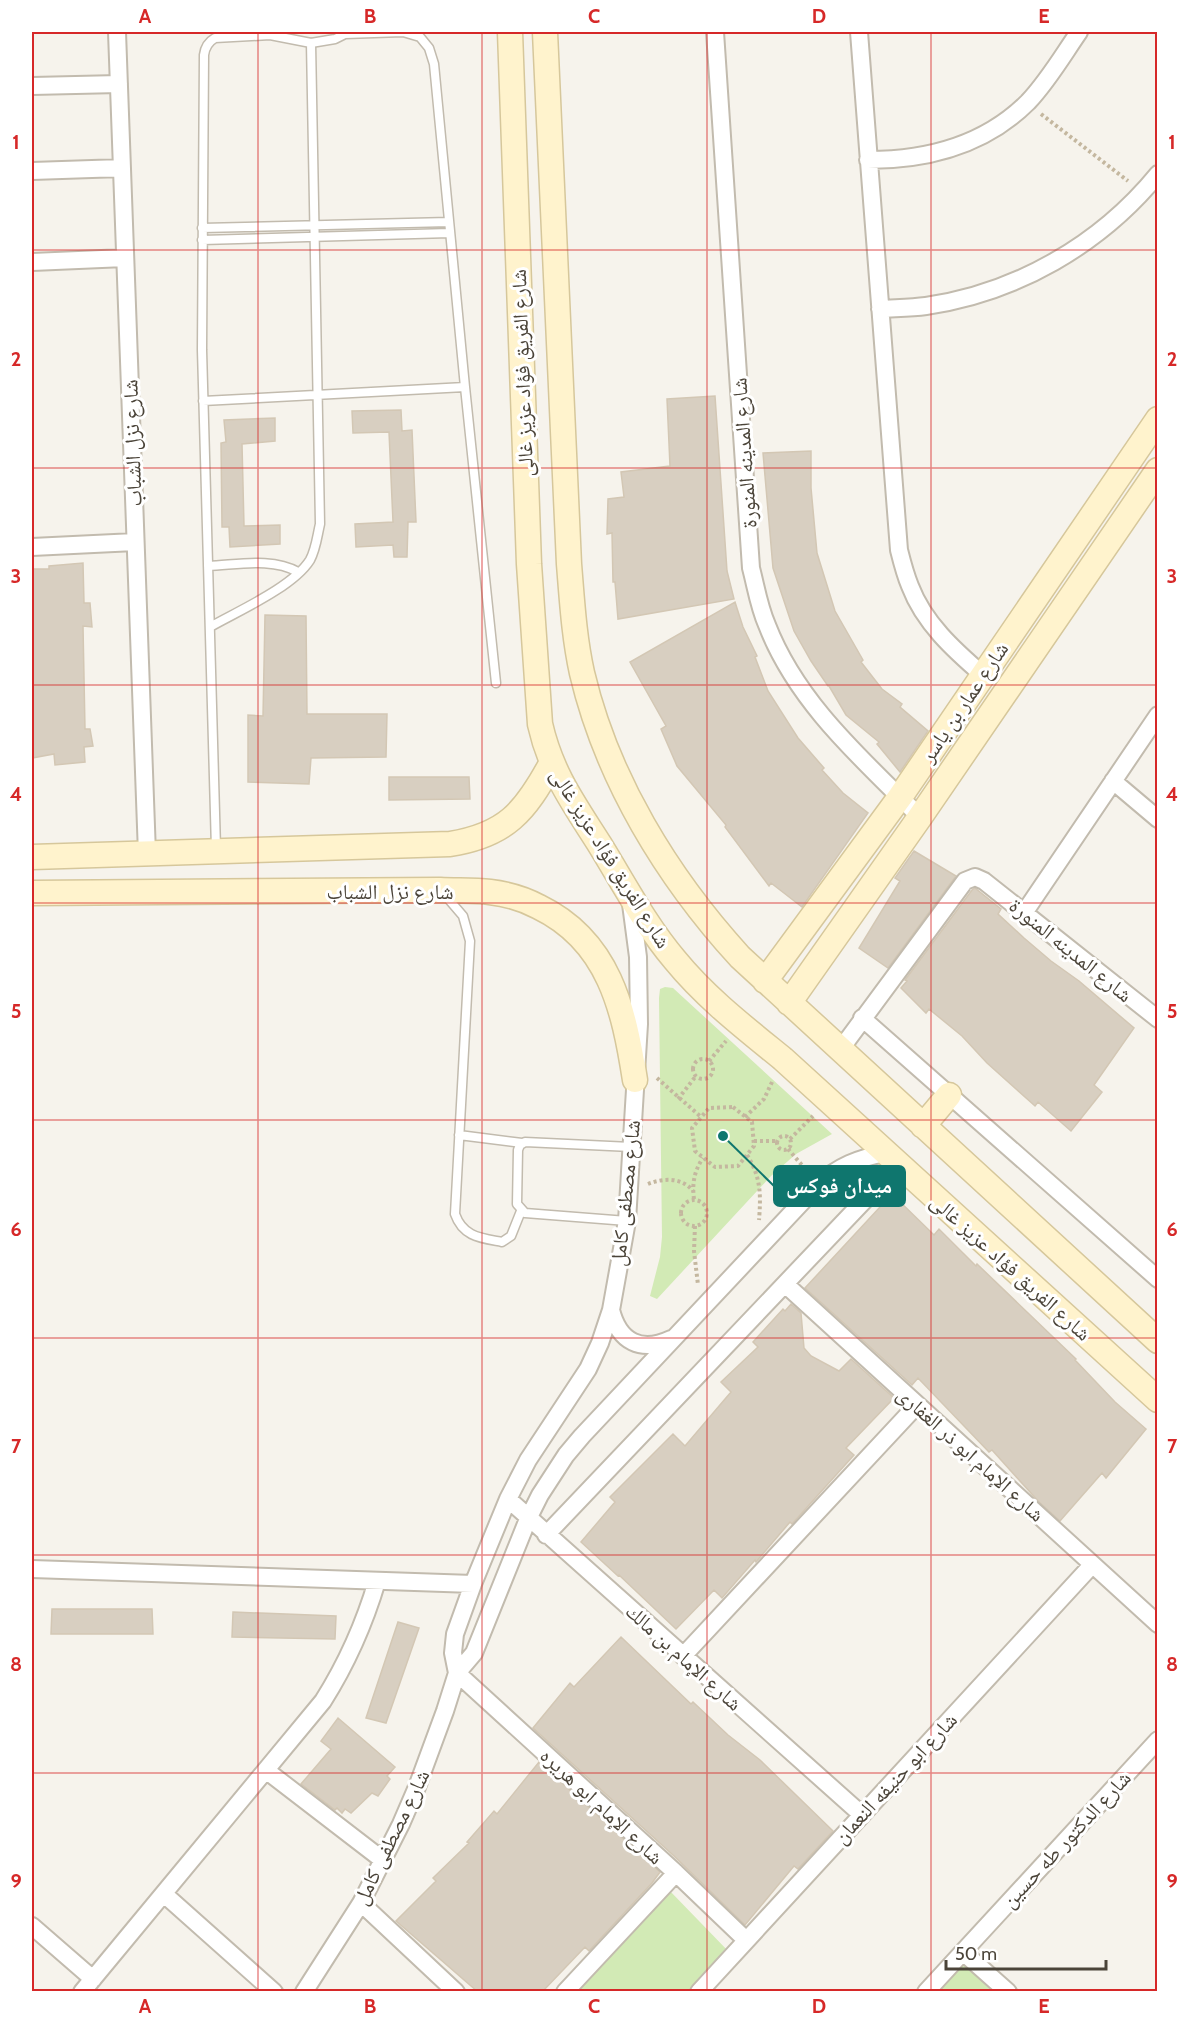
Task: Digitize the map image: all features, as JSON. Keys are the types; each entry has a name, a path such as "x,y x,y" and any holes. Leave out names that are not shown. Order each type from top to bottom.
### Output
{"street":[{"name":"شارع نزل الشباب","path":"117,32 147,854"},
{"name":"شارع الفريق فؤاد عزيز غالى","path":"510,32 529,564 540,724 558,779 657,937 695,982 740,1024 783,1059 1158,1400"},
{"name":"شارع الفريق فؤاد عزيز غالى","path":"544,32 569,564 576,636 591,705 603,740 634,808 653,842 694,903 740,957 1158,1341"},
{"name":"شارع المدينه المنورة","path":"715,32 751,568 766,625 793,677 828,724 920,817"},
{"path":"859,32 899,550 910,587 928,620 953,650 983,675"},
{"path":"868,160 900,160 933,154 966,143 997,126 1027,104 1042,87 1080,32"},
{"path":"32,86 119,84"},
{"path":"32,171 122,168"},
{"path":"880,309 926,306 975,296 1022,279 1066,256 1098,233 1143,193 1158,174"},
{"path":"32,262 125,258"},
{"name":"شارع عمار بن ياسر","path":"765,981 900,797 1158,419"},
{"path":"524,435 533,445 540,448 556,446 563,441"},
{"name":"شارع عمار بن ياسر","path":"789,1003 920,817 1158,470"},
{"path":"32,547 135,542"},
{"path":"529,564 541,555 549,554 569,564"},
{"path":"1024,913 1158,715"},
{"name":"شارع نزل الشباب","path":"32,857 450,844 470,841 509,822 524,807 552,764"},
{"path":"1113,781 1158,819"},
{"path":"216,852 217,892"},
{"name":"شارع المدينه المنورة","path":"862,1018 965,881 975,878 984,881 1158,1019"},
{"name":"شارع نزل الشباب","path":"32,893 440,890 491,892 511,896 565,922 594,951 615,991 635,1069"},
{"name":"شارع مصطفى كامل","path":"457,1672 453,1643 473,1584 508,1499 539,1442 592,1363 611,1310 627,1221 639,1024 638,957 629,891"},
{"path":"840,1050 862,1018 1158,1279"},
{"path":"923,1126 949,1095"},
{"path":"546,1535 785,1284 892,1158"},
{"name":"شارع مصطفى كامل","path":"304,1992 361,1903 384,1861 421,1778 457,1672 474,1653 528,1519 540,1495 566,1455 818,1185 842,1166 855,1160 892,1158"},
{"name":"شارع الإمام ابو ذر الغفارى","path":"785,1284 1158,1624"},
{"path":"611,1310 618,1329 633,1342 646,1346 672,1339"},
{"path":"683,1656 917,1405"},
{"name":"شارع الإمام بن مالك","path":"508,1499 861,1814"},
{"name":"شارع ابو حنيفه النعمان","path":"699,1992 1092,1565"},
{"path":"32,1569 473,1584"},
{"path":"32,1926 88,1985 308,1722 338,1679 361,1632 377,1581"},
{"name":"شارع الإمام ابو هريره","path":"457,1672 676,1873 746,1941"},
{"name":"شارع الدكتور طه حسين","path":"926,1992 1158,1740"},
{"path":"267,1771 384,1861"},
{"path":"566,1992 676,1873"},
{"path":"164,1894 274,1992"},
{"path":"361,1903 456,1992"},
{"path":"963,1952 1008,1992"}],"lane":[{"path":"216,852 203,401 202,240 205,48 215,38 270,35 311,43 323,42 345,34 403,32 420,37 429,48 434,64 496,683"},
{"path":"210,627 277,589 309,562 316,547 320,524 311,43"},
{"path":"202,228 449,222"},
{"path":"202,240 450,233"},
{"path":"203,401 465,387"},
{"path":"208,566 273,564 287,566 298,572"},
{"path":"440,890 463,916 470,941 455,1214 463,1229 477,1238 506,1241 511,1236 521,1211"},
{"path":"459,1135 522,1143 631,1147"},
{"path":"522,1143 519,1147 516,1200 521,1211 627,1221"}],"path":[{"path":"1027,104 1143,193"},
{"path":"745,1117 764,1099 783,1059"},
{"path":"709,1061 713,1069 712,1074 705,1079 696,1076 694,1067 696,1063 709,1061"},
{"path":"635,1069 701,1117"},
{"path":"678,1099 696,1076"},
{"path":"788,1149 790,1139 828,1100"},
{"path":"733,1107 752,1122 754,1146 738,1166 715,1167 695,1151 692,1128 701,1117 709,1108 733,1107"},
{"path":"754,1142 776,1141 782,1135 790,1139"},
{"path":"776,1141 776,1145 781,1150 788,1149"},
{"path":"788,1149 818,1185"},
{"path":"747,1155 759,1178 761,1190 757,1249"},
{"path":"694,1199 695,1173 704,1158"},
{"path":"628,1193 656,1181 668,1180 688,1185 693,1191"},
{"path":"694,1199 705,1204 708,1215 705,1221 695,1226"},
{"path":"694,1199 684,1204 681,1216 684,1221 695,1226"},
{"path":"695,1226 695,1264 703,1307"}],"green space":[{"path":"673,988 832,1134 796,1154 771,1176 657,1299 650,1296 660,1257 662,1237 659,998 660,989"},
{"path":"669,1890 730,1953 695,1991 574,1992"},
{"path":"963,1952 1007,1992 926,1992"}],"building":[{"path":"715,396 727,571 734,599 618,619 615,582 613,582 612,533 607,534 608,499 624,497 621,472 670,466 667,399"},
{"path":"401,410 402,431 412,430 416,522 408,522 407,557 394,557 393,545 356,547 355,524 393,522 389,432 353,433 352,411"},
{"path":"275,418 275,441 242,444 244,526 280,525 280,544 230,547 229,527 222,527 221,443 226,442 224,420"},
{"path":"811,451 811,488 817,553 835,611 863,660 861,662 882,689 902,704 900,707 928,731 900,772 877,744 879,742 846,715 811,661 794,631 773,568 763,453"},
{"path":"83,563 84,603 90,603 92,627 83,626 85,729 90,729 93,746 84,747 85,762 55,765 54,754 32,758 32,569 49,569 49,566"},
{"path":"735,602 743,627 757,656 755,657 768,691 798,738 824,768 822,770 843,793 868,813 802,907 771,883 769,886 725,827 726,825 677,766 661,729 666,726 630,662"},
{"path":"265,615 306,616 307,714 387,714 386,757 311,758 309,784 248,782 248,715 263,716"},
{"path":"389,777 469,777 470,799 389,800"},
{"path":"914,851 956,876 888,968 859,948 900,881 895,878"},
{"path":"975,888 1001,909 998,914 1024,938 1134,1028 1094,1085 1102,1092 1071,1131 1038,1102 1035,1106 987,1063 962,1036 929,1009 926,1013 901,988"},
{"path":"892,1194 934,1235 939,1229 976,1266 977,1264 1076,1359 1115,1402 1146,1429 1106,1478 1102,1473 1060,1521 918,1378 912,1385 805,1288"},
{"path":"791,1304 801,1313 804,1348 811,1356 839,1371 851,1359 894,1398 846,1448 854,1455 792,1524 790,1522 722,1598 714,1590 676,1629 581,1542 615,1502 610,1497 673,1434 685,1446 731,1392 721,1382 758,1347 753,1342 783,1309 785,1311"},
{"path":"52,1609 152,1609 153,1634 51,1634"},
{"path":"233,1612 336,1616 335,1639 232,1637"},
{"path":"398,1622 419,1628 386,1723 366,1718"},
{"path":"621,1637 691,1704 693,1702 728,1735 760,1760 833,1831 798,1869 794,1866 745,1925 674,1856 533,1728 570,1683 574,1687"},
{"path":"338,1718 395,1767 387,1776 390,1779 378,1796 372,1793 351,1813 345,1809 342,1813 337,1808 335,1810 301,1784 331,1749 321,1741"},
{"path":"539,1762 660,1872 589,1951 585,1947 542,1992 478,1992 396,1921 436,1881 433,1878 469,1843 467,1842 494,1811 497,1814"}],"place":[{"name":"ميدان فوكس","path":"723,1136"}]}
